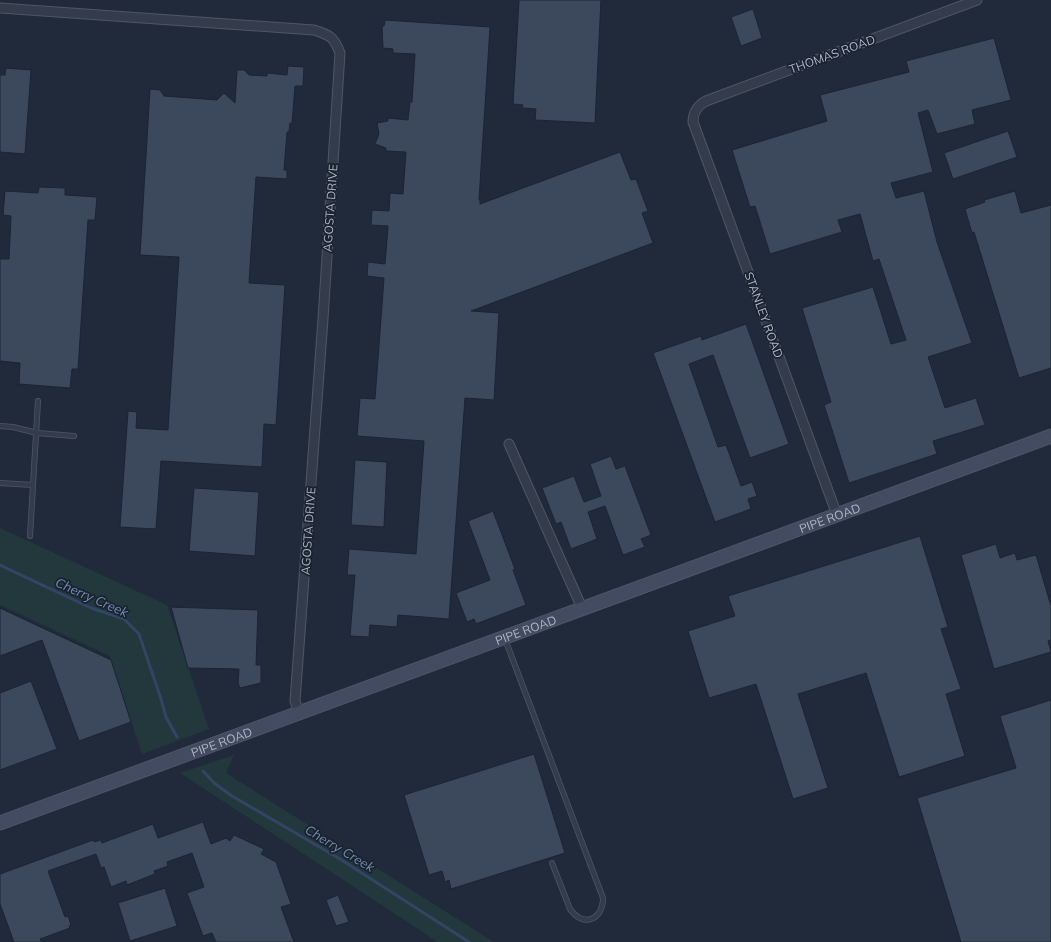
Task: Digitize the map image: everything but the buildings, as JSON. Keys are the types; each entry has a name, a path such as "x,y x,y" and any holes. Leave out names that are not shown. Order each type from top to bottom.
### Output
{"street":[{"name":"THOMAS ROAD","path":"693,116 700,104 706,101 977,0"},
{"name":"AGOSTA DRIVE","path":"0,8 314,30 328,35 336,42 340,53 323,327 295,702 299,713"},
{"name":"STANLEY ROAD","path":"693,116 693,122 837,515"},
{"name":"PIPE ROAD","path":"0,823 1051,436"},
{"path":"509,444 582,608"}],"lane":[{"path":"30,536 38,401"},
{"path":"0,426 13,427 37,433 74,436"},
{"path":"0,483 33,485"},
{"path":"504,638 603,898 600,913 593,919 579,919 573,914 552,863"}],"green space":[{"path":"0,528 167,605 209,729 142,754 110,656 0,605"},
{"path":"234,755 226,773 494,942 438,942 180,773"}],"waterway":[{"name":"Cherry Creek","path":"0,565 91,608 124,619 139,634 166,717 177,737"},
{"name":"Cherry Creek","path":"203,771 214,783 232,796 340,859 469,942"}]}
